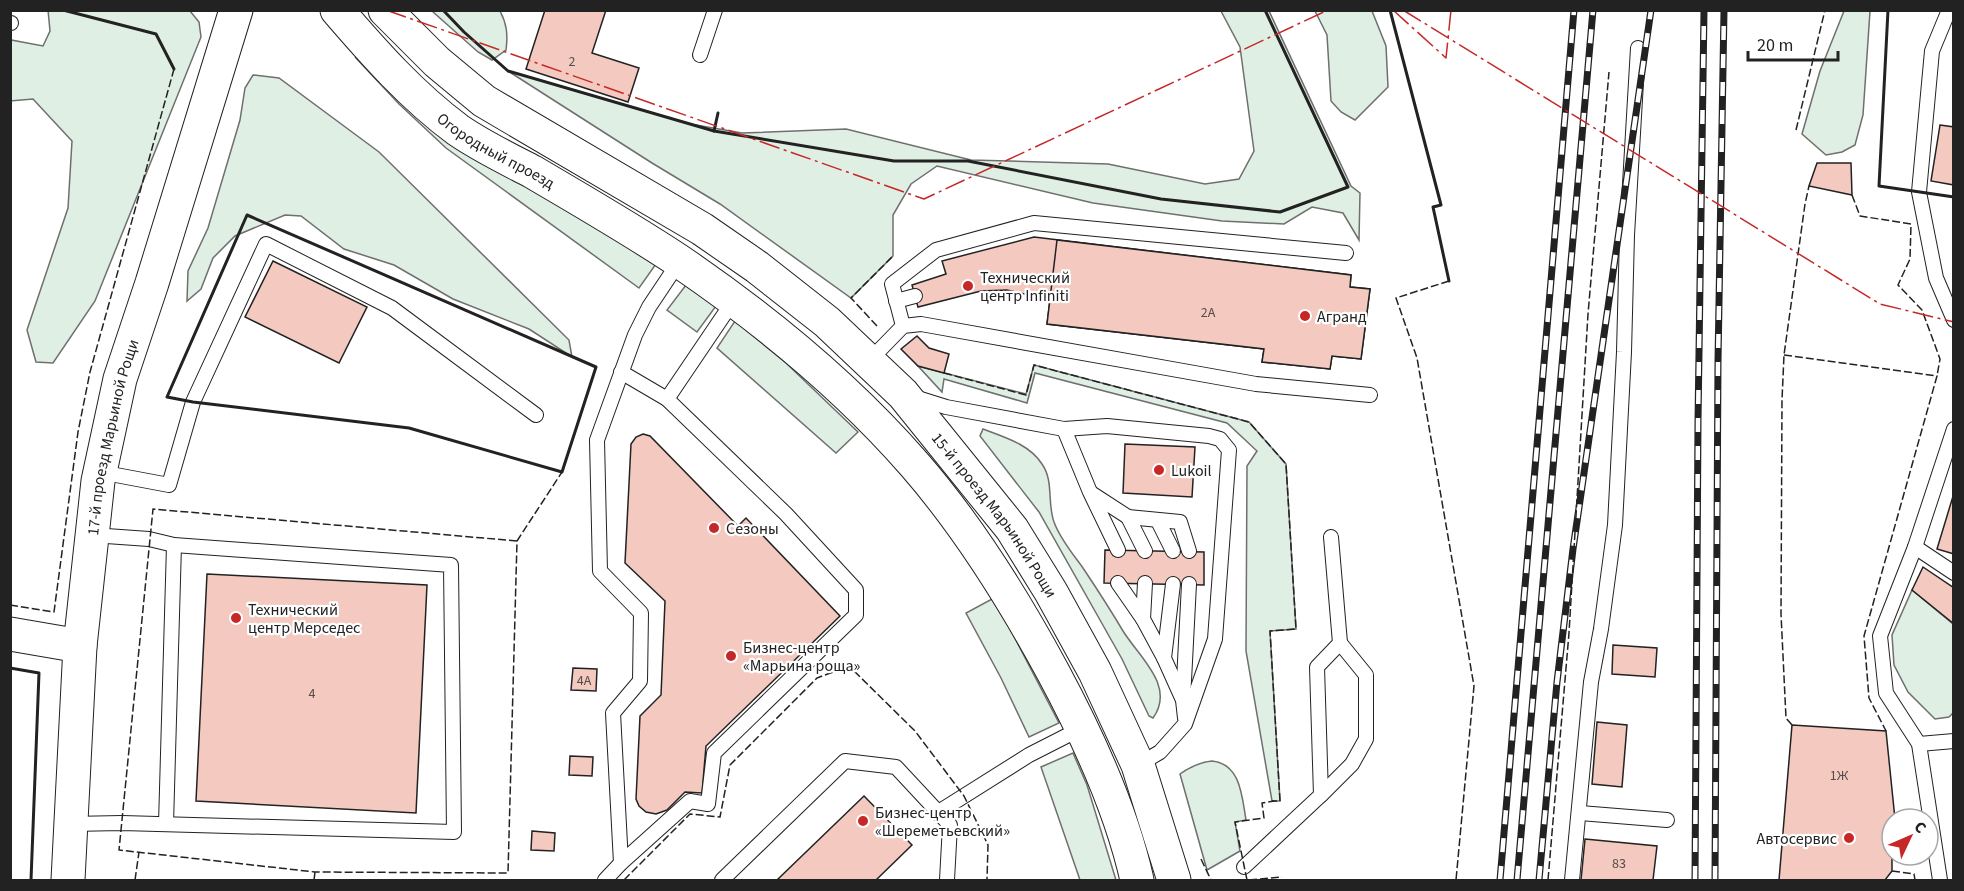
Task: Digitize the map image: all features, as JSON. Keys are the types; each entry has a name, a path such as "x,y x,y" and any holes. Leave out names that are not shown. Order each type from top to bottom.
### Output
{"main road":[{"name":"Огородный проезд","path":"337,10 411,90 460,131 617,220 679,262"},
{"name":"Огородный проезд","path":"385,10 437,62 484,101 702,229"},
{"name":"17-й проезд Марьиной Рощи","path":"68,880 80,646 99,472 120,379 152,284 236,11"},
{"name":"15-й проезд Марьиной Рощи","path":"702,229 757,267 827,322 869,361 903,394 1012,529 1051,592 1095,672 1138,765 1176,876"},
{"name":"15-й проезд Марьиной Рощи","path":"679,262 734,300 843,391 915,466 981,551 1016,605 1082,728 1131,852 1137,880"},
{"path":"10,634 80,646"}],"lane":[{"path":"700,56 715,10"},
{"path":"1949,10 1932,51 1918,192 1936,278 1953,320"},
{"path":"1572,880 1591,682 1616,525 1627,235 1638,48"},
{"path":"903,326 892,284 936,250 1034,223 1346,253"},
{"path":"99,472 169,485 194,402 266,244 392,308 536,415"},
{"path":"621,863 613,713 640,681 641,613 600,571 597,440 635,335 649,307 679,262"},
{"path":"896,302 915,296"},
{"path":"667,399 734,300"},
{"path":"869,361 903,326 921,324 1256,384 1370,395"},
{"path":"605,880 690,801 708,804 714,753 856,615 856,590 786,514 667,399 621,372"},
{"path":"903,394 946,407 1064,429 1107,426 1209,436 1220,439 1229,450 1215,639 1185,723 1160,752 1138,765"},
{"path":"1064,429 1090,492 1118,550"},
{"path":"1940,880 1919,744 1886,693 1880,636 1915,547 1953,429"},
{"path":"1090,492 1128,517 1180,522 1189,551"},
{"path":"1128,517 1145,550"},
{"path":"1158,521 1173,551"},
{"path":"70,824 166,824 454,832 451,565 174,545 149,539 92,535"},
{"path":"1244,867 1352,764 1366,739 1366,675 1340,643 1331,537"},
{"path":"166,824 174,545"},
{"path":"1915,547 1953,573"},
{"path":"1118,583 1143,619 1183,700"},
{"path":"1143,619 1145,583"},
{"path":"1164,658 1173,584"},
{"path":"1185,723 1183,700 1189,584"},
{"path":"1321,795 1317,667 1340,643"},
{"path":"937,813 1029,755 1082,728"},
{"path":"1919,744 1953,741"},
{"path":"722,880 846,761 896,767 950,825 947,880"},
{"path":"1580,813 1666,820"}],"green space":[{"path":"48,10 190,11 199,22 201,37 95,301 53,363 36,362 27,330 68,208 72,141 33,99 10,101 11,40 43,46 50,31"},
{"path":"432,11 500,11 506,30 506,50 492,60 478,52"},
{"path":"1221,11 1269,11 1351,186 1360,193 1359,240 1343,213 1312,207 1284,224 1222,221 1093,203 937,166 911,184 893,215 893,256 851,298 720,204 508,71 690,124 742,133 846,129 971,160 1108,164 1205,184 1239,179 1254,151 1240,47"},
{"path":"1315,11 1372,11 1386,46 1388,87 1355,120 1341,112 1331,101 1327,35"},
{"path":"1844,11 1870,11 1863,115 1855,145 1842,152 1826,155 1802,134 1820,71"},
{"path":"355,57 402,100 656,264 639,288 446,148 399,104"},
{"path":"253,75 279,78 379,152 569,340 572,357 529,329 453,299 394,265 344,249 301,216 285,215 235,236 213,258 201,289 187,301 188,271 208,228 240,120 245,88"},
{"path":"686,285 716,306 697,332 667,310"},
{"path":"735,321 786,363 858,432 836,453 717,348"},
{"path":"1034,365 1249,422 1286,464 1296,629 1270,631 1280,801 1272,801 1246,651 1247,466 1257,451 1227,423 1035,373 1027,403 944,379 942,392 918,366 1026,394"},
{"path":"983,429 1023,446 1042,464 1048,478 1052,515 1060,534 1123,631 1153,672 1158,683 1159,706 1153,718 1149,716 1122,659 1039,512 980,436"},
{"path":"1912,590 1953,624 1954,712 1949,717 1935,719 1908,692 1894,665 1892,635"},
{"path":"992,599 1059,723 1029,737 966,613"},
{"path":"1073,753 1087,785 1116,880 1080,880 1041,767"},
{"path":"1212,761 1222,763 1234,775 1241,792 1246,820 1235,822 1240,851 1207,870 1180,774 1195,765"}],"building":[{"path":"545,10 606,10 592,53 639,68 628,102 526,69"},
{"path":"1940,125 1954,127 1954,185 1931,181"},
{"path":"1817,163 1851,163 1852,195 1809,186"},
{"path":"1034,237 1351,275 1350,287 1370,289 1361,359 1332,356 1330,369 1262,362 1264,349 1047,324 1050,300 1007,290 981,291 918,307 912,285 946,274 942,261"},
{"path":"1057,240 1351,275 1350,287 1370,289 1361,359 1332,356 1330,369 1262,362 1264,349 1047,324"},
{"path":"273,261 367,307 339,363 245,317"},
{"path":"917,336 929,348 949,354 944,373 918,366 901,349"},
{"name":"Бизнес-центр «Марьина роща»","path":"643,434 650,436 738,526 746,518 840,616 706,746 702,793 685,792 667,810 656,814 646,812 639,806 636,799 640,716 661,695 665,601 625,563 631,444 636,437"},
{"name":"Lukoil","path":"1125,444 1195,447 1192,497 1123,493"},
{"path":"1954,493 1954,554 1937,549"},
{"path":"1105,550 1204,552 1204,585 1104,583"},
{"path":"1923,567 1954,588 1954,624 1912,590"},
{"path":"207,574 427,585 416,813 196,801"},
{"path":"1613,645 1657,648 1655,677 1612,674"},
{"path":"573,668 597,669 596,691 571,690"},
{"path":"1597,722 1627,725 1622,787 1592,784"},
{"path":"1792,725 1886,731 1894,807 1880,807 1880,867 1892,867 1892,871 1885,880 1779,880"},
{"path":"570,756 593,757 592,776 569,775"},
{"name":"Бизнес-центр «Шереметьевский»","path":"864,796 912,845 876,880 777,880"},
{"path":"532,831 555,833 554,851 531,850"},
{"path":"1585,839 1657,846 1653,880 1581,880"}],"railway":[{"path":"1500,880 1574,10"},
{"path":"1517,880 1593,10"},
{"path":"1539,880 1557,682 1573,549 1651,10"},
{"path":"1695,880 1704,10"},
{"path":"1715,880 1718,361 1724,10"}],"fence":[{"path":"1796,130 1825,10"},
{"path":"10,605 54,612 78,432 90,372 174,69"},
{"path":"1548,880 1569,633 1588,314 1609,72"},
{"path":"1792,725 1786,718 1781,614 1782,400 1784,355 1809,186"},
{"path":"1852,195 1860,216 1911,224 1910,259 1898,285 1922,310 1940,359 1937,376"},
{"path":"877,326 851,298 893,256"},
{"path":"1449,281 1396,298 1417,358 1474,686 1456,880"},
{"path":"1784,355 1937,376 1864,636 1869,698 1886,731"},
{"path":"944,373 1026,395 1034,365 1249,422 1286,464 1296,629 1270,631 1280,801 1272,801"},
{"path":"517,541 153,509 119,850 315,872 508,873 517,541 562,472"},
{"path":"624,880 690,814 720,817 730,765 817,678 849,666 915,731 964,796 988,845 987,880"},
{"path":"1247,880 1235,822 1264,818 1262,803 1274,801"},
{"path":"135,880 139,852"},
{"path":"1201,859 1211,880"},
{"path":"1892,871 1914,874 1915,880"},
{"path":"314,880 315,872"},
{"path":"1249,880 1282,877"}],"wall":[{"path":"63,10 156,34 174,69"},
{"path":"443,10 508,71 714,131 894,161 968,161 1161,199 1280,212 1348,187 1265,10"},
{"path":"1390,10 1441,205 1433,207 1449,281"},
{"path":"1888,10 1879,186 1954,197"},
{"path":"714,131 718,113"},
{"path":"247,215 596,367 562,472 409,428 167,397 247,215"},
{"path":"10,668 39,673 31,880"}],"power":[{"path":"386,10 924,199 1328,10"},
{"path":"1393,10 1446,58 1451,10"},
{"path":"1403,10 1880,304 1954,322"}],"place":[{"name":"Технический центр Infiniti","path":"968,286"},
{"name":"Агранд","path":"1305,316"},
{"name":"Lukoil","path":"1159,470"},
{"name":"Сезоны","path":"714,528"},
{"name":"Технический центр Мерседес","path":"236,618"},
{"name":"Бизнес-центр «Марьина роща»","path":"731,656"},
{"name":"Бизнес-центр «Шереметьевский»","path":"863,821"},
{"name":"Автосервис","path":"1849,838"}]}
